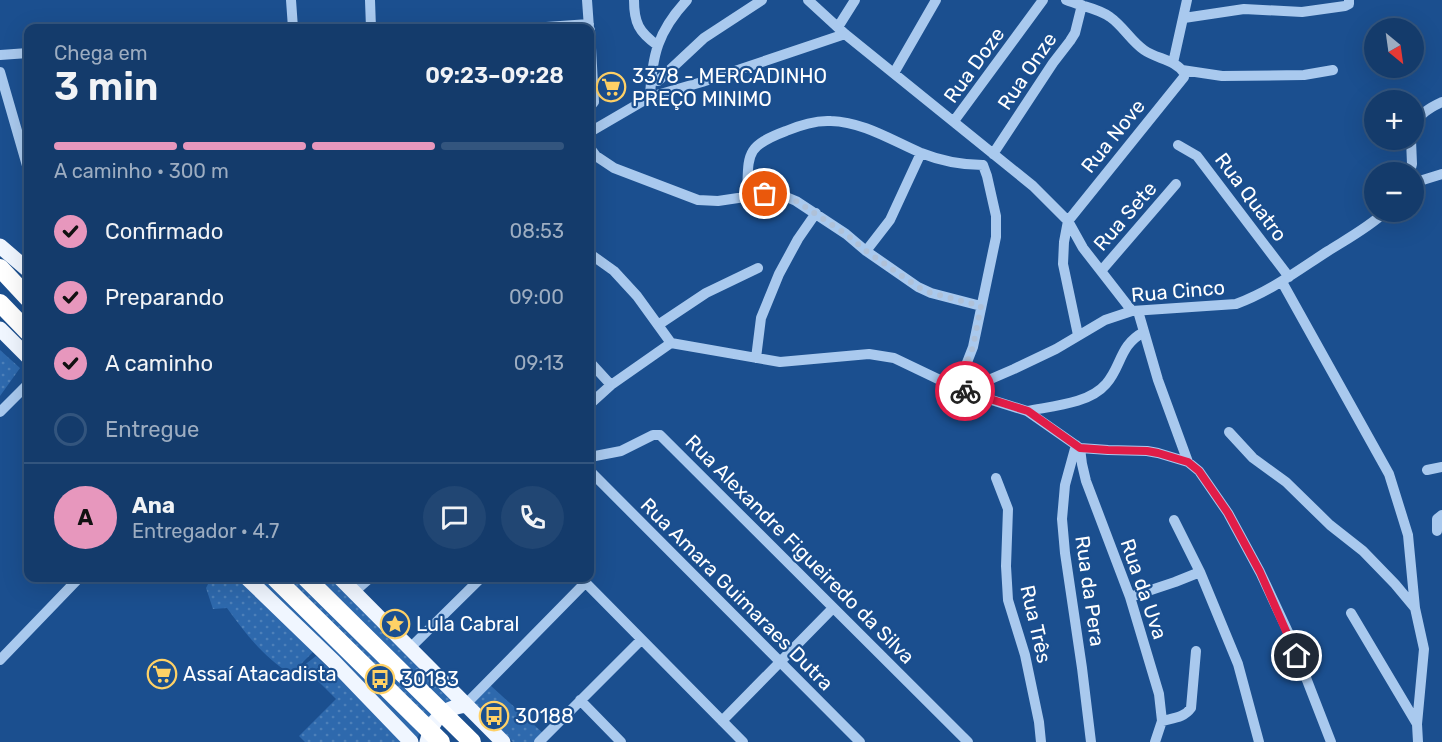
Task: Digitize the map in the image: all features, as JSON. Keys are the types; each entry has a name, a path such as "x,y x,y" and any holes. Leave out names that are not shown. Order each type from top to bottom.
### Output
{"highway":[{"path":"0,268 24,294"},
{"path":"0,303 24,328"},
{"path":"279,582 433,738"},
{"path":"310,582 472,742"}],"main road":[{"path":"0,246 24,267"},
{"path":"0,329 24,353"},
{"path":"251,582 334,662 411,742"},
{"path":"344,582 503,742"},
{"path":"433,738 437,717 454,707 465,705"}],"street":[{"path":"291,0 293,24"},
{"path":"370,0 371,24"},
{"path":"587,0 589,24"},
{"path":"634,0 637,24 644,36 657,45"},
{"path":"650,97 651,76 657,45 676,12 687,0"},
{"path":"658,81 704,38 762,0"},
{"path":"808,0 842,31 1030,183 1068,221 1083,248 1135,311 1188,462"},
{"path":"594,130 650,97 702,82 842,31 855,0"},
{"path":"894,73 936,0"},
{"name":"Rua Doze","path":"954,122 1043,0"},
{"path":"1068,0 1108,15 1145,51 1180,69 1222,76 1304,75 1333,70"},
{"name":"Rua Nove","path":"1068,221 1184,77 1180,69 1187,0"},
{"path":"1184,18 1244,9 1302,12 1345,6 1349,4 1349,0"},
{"name":"Rua Onze","path":"983,165 1075,33 1082,5"},
{"path":"0,55 24,54"},
{"path":"0,72 24,142"},
{"path":"1424,112 1442,102"},
{"path":"747,196 749,159 756,146 770,137 806,123 830,121 855,124 950,163 983,165 996,216 996,237 973,347 960,389"},
{"name":"Rua Quatro","path":"1178,145 1197,156 1286,280 1389,474 1408,535 1415,608 1424,649 1417,724 1418,742"},
{"path":"594,153 614,168 698,200 718,201 765,194 784,196 816,213 918,287 931,293 981,306"},
{"path":"866,251 890,220 921,153"},
{"path":"1424,180 1442,174"},
{"name":"Rua Sete","path":"1101,271 1176,184"},
{"path":"756,358 761,318 779,274 798,239 816,213"},
{"path":"1068,221 1063,264 1078,335"},
{"name":"Rua Cinco","path":"960,389 1014,369 1056,349 1105,320 1135,311 1236,304 1286,280 1371,222"},
{"path":"594,257 614,271 637,296 671,343 780,362 869,354 894,358 960,389 1028,411 1078,447 1147,451 1188,462 1199,471 1228,513 1260,572 1289,634 1331,742"},
{"path":"658,325 706,293 758,268"},
{"path":"1028,411 1077,402 1100,390 1107,383 1126,346 1144,332"},
{"path":"594,400 611,385 671,343"},
{"path":"594,366 611,385"},
{"path":"0,412 24,388"},
{"path":"1229,432 1253,458 1286,482 1330,525 1363,551 1415,608"},
{"name":"Rua Alexandre Figueiredo da Silva","path":"594,456 621,452 653,435 660,435 968,742"},
{"name":"Rua da Uva","path":"1078,447 1086,481 1130,597 1159,694 1162,721 1155,742"},
{"name":"Rua da Pera","path":"1078,447 1065,485 1062,519 1090,742"},
{"path":"1427,470 1442,467"},
{"name":"Rua Amara Guimaraes Dutra","path":"594,475 860,742"},
{"name":"Rua Três","path":"996,478 1008,509 1006,566 1008,600 1025,655 1041,742"},
{"path":"1437,531 1437,519 1442,515"},
{"path":"1174,520 1200,572 1238,664 1259,742"},
{"path":"1130,597 1200,572"},
{"path":"0,660 75,582"},
{"path":"354,592 365,582"},
{"path":"410,648 477,582"},
{"path":"465,705 581,582"},
{"path":"585,582 743,742"},
{"path":"722,721 833,608"},
{"path":"1351,613 1417,724"},
{"path":"539,742 641,640"},
{"path":"1162,721 1180,717 1191,708 1196,651"},
{"path":"580,700 621,742"}],"shaded area":[{"path":"0,350 20,368 0,396"},
{"path":"209,582 242,582 313,652 291,674 281,668 256,644 227,608 213,609 206,588"},
{"path":"259,582 274,582 421,730 416,741"},
{"path":"290,582 305,582 436,712 429,722"},
{"path":"321,582 337,582 461,705 443,704"},
{"path":"316,656 405,742 305,742 299,736 336,699 303,666"},
{"path":"490,685 544,734 537,742 513,742 473,702"}],"way so far":[{"path":"765,194 784,196 816,213 918,287 931,293 981,306 973,347 957,388 965,391"}],"place":[{"name":"3378 - MERCADINHO PREÇO MINIMO","path":"611,87"},
{"name":"Lula Cabral","path":"395,624"},
{"name":"Assaí Atacadista","path":"162,674"},
{"name":"30183","path":"380,679"},
{"name":"30188","path":"494,716"}],"route":[{"path":"965,391 1028,411 1080,448 1147,451 1188,462 1199,471 1228,513 1260,572 1297,656"}]}
